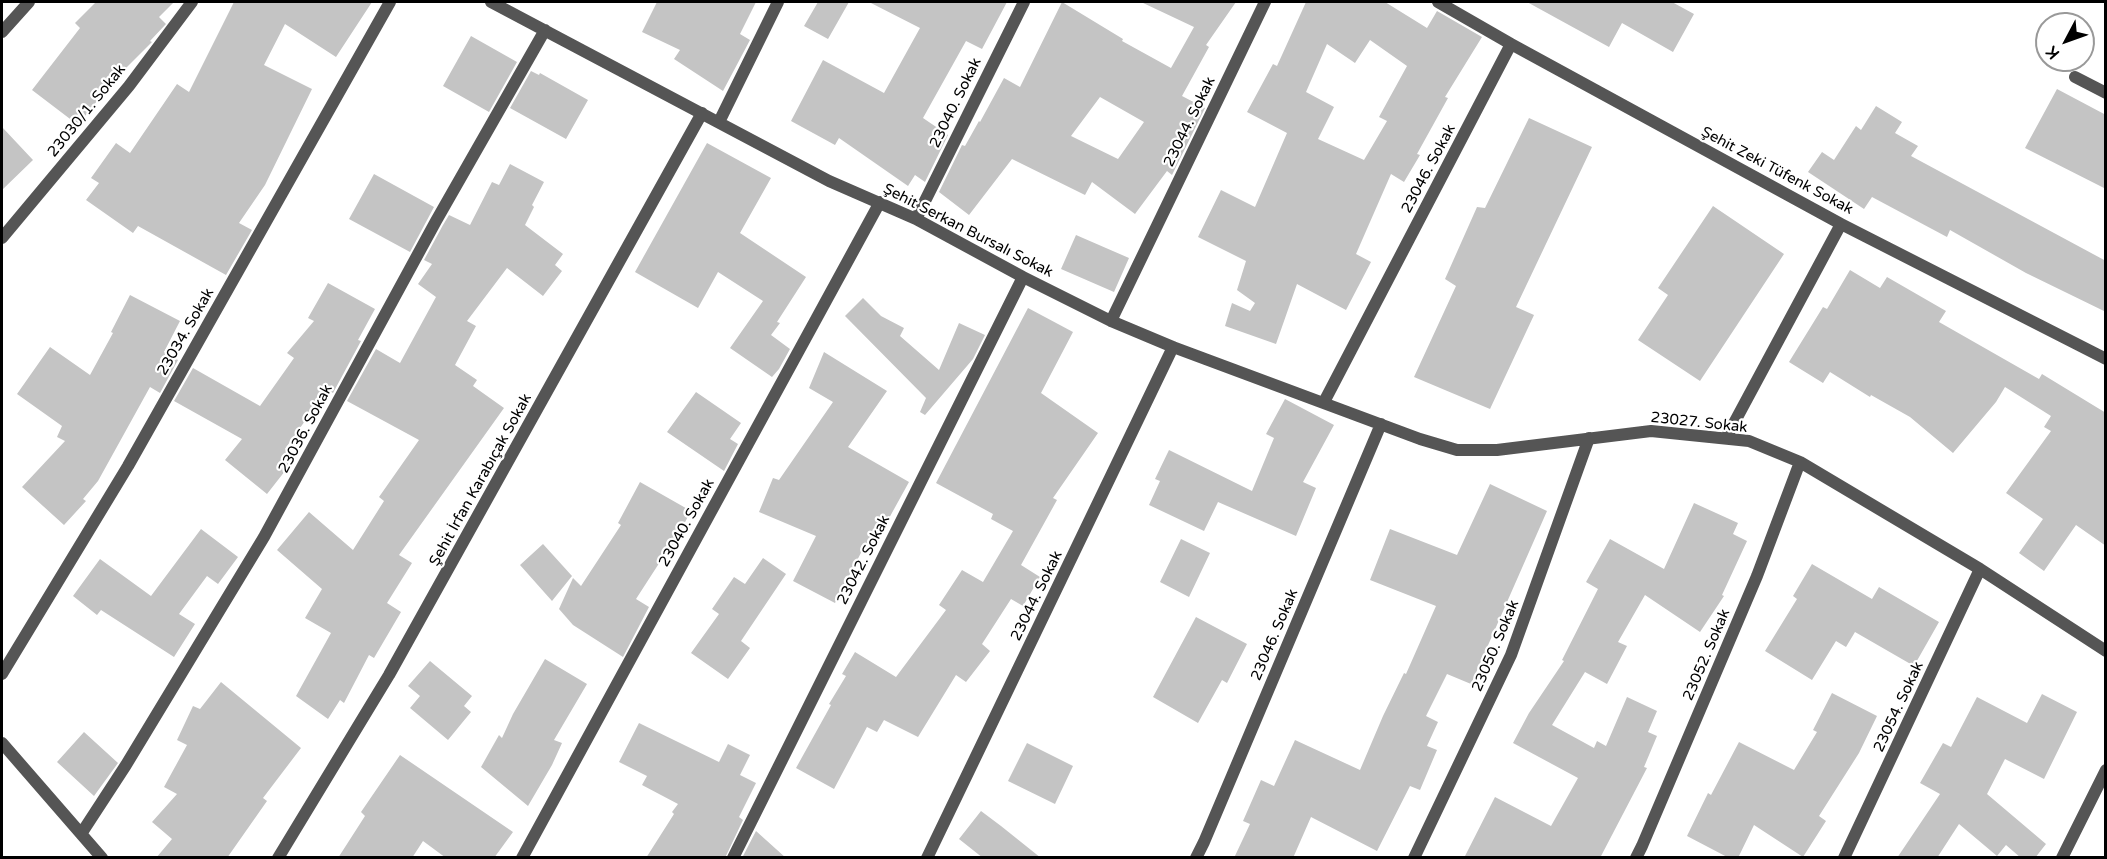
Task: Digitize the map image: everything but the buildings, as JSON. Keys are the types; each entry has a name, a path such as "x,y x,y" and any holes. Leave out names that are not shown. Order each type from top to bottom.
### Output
{"street":[{"path":"2,32 29,2"},
{"name":"23030/1. Sokak","path":"2,238 129,86 192,2"},
{"name":"23034. Sokak","path":"2,674 134,456 390,2"},
{"name":"Şehit Serkan Bursalı Sokak","path":"491,2 511,6 545,30 830,181 916,219 1111,321 1173,347 1381,424"},
{"path":"718,122 778,2"},
{"name":"23040. Sokak","path":"916,219 1023,2"},
{"name":"23044. Sokak","path":"1111,321 1265,2"},
{"name":"Şehit Zeki Tüfenk Sokak","path":"1438,2 1841,224 2106,359"},
{"name":"23036. Sokak","path":"81,834 126,765 264,537 436,221 545,30"},
{"name":"23046. Sokak","path":"1324,402 1511,44"},
{"path":"2075,77 2106,93"},
{"name":"Şehit İrfan Karabıçak Sokak","path":"278,858 389,675 702,113"},
{"name":"23040. Sokak","path":"522,858 880,202"},
{"path":"1726,438 1841,224"},
{"name":"23042. Sokak","path":"733,858 1023,277"},
{"name":"23044. Sokak","path":"927,858 1173,347"},
{"name":"23046. Sokak","path":"1196,858 1381,424"},
{"name":"23027. Sokak","path":"1381,424 1457,450 1497,450 1651,431 1749,441 1800,462 1980,569 2106,651"},
{"name":"23050. Sokak","path":"1414,858 1511,655 1589,438"},
{"name":"23052. Sokak","path":"1636,858 1757,576 1800,462"},
{"name":"23054. Sokak","path":"1844,858 1980,569"},
{"path":"2,743 102,858"},
{"path":"2062,858 2106,770"}]}
